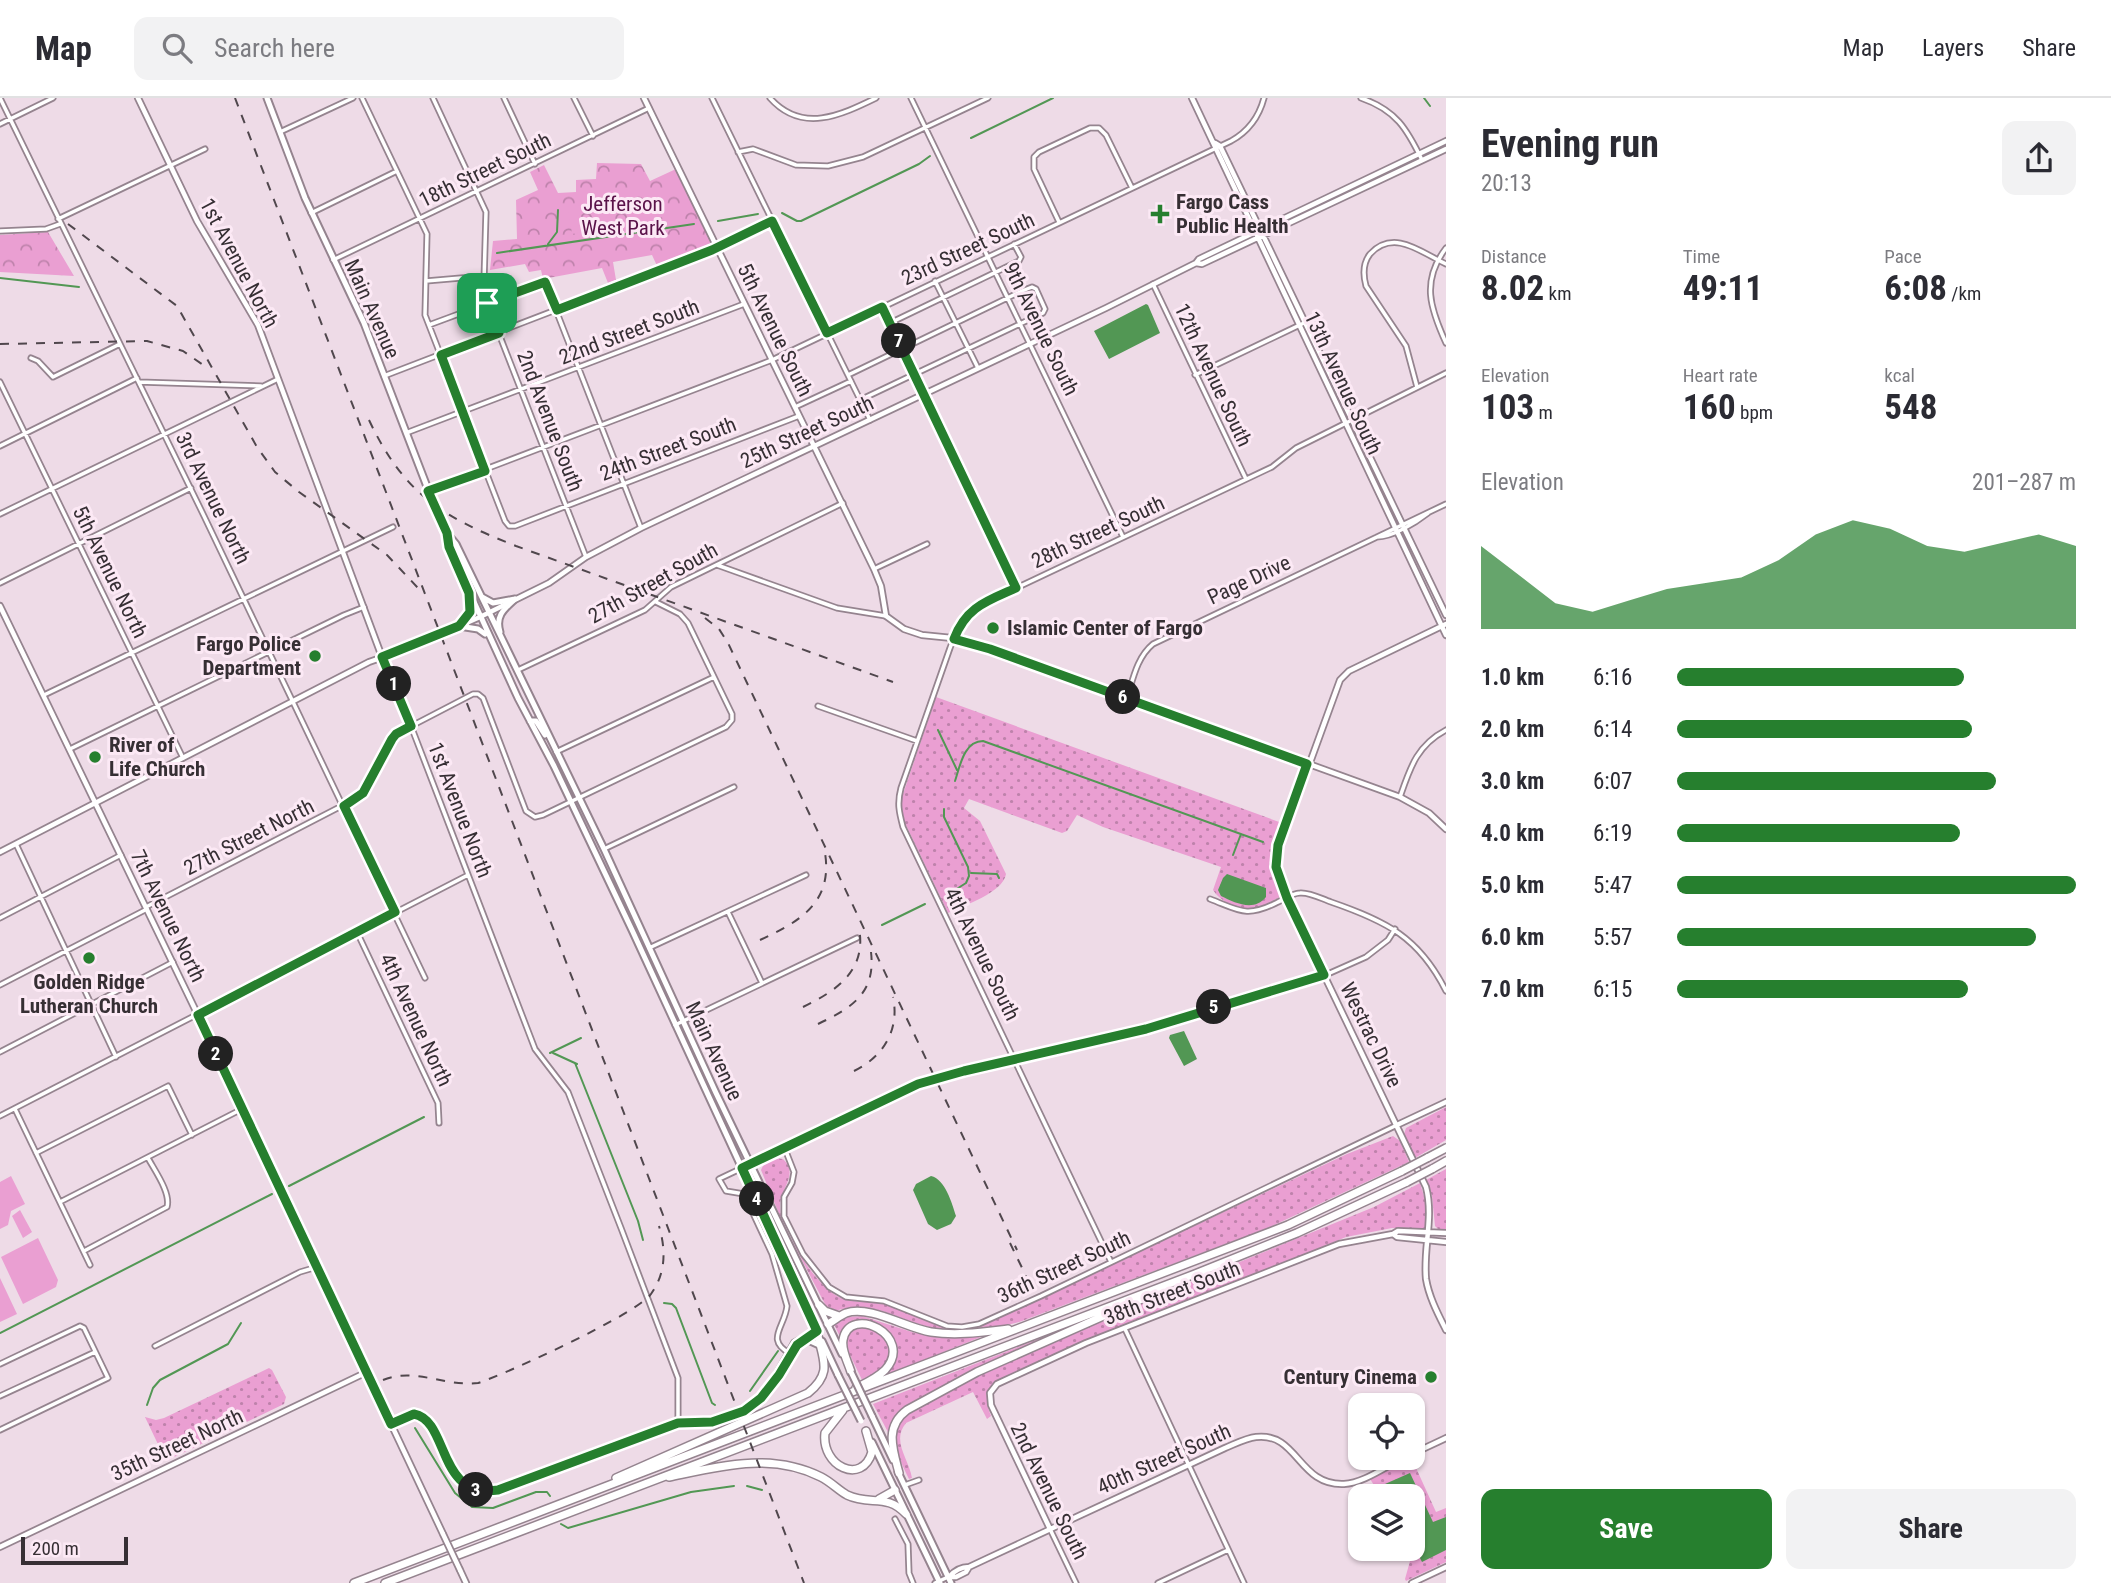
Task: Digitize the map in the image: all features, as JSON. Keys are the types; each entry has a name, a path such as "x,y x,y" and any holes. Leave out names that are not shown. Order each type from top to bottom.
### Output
{"highway":[{"path":"354,1583 1288,1225 1446,1148"},
{"path":"386,1583 1297,1233 1446,1162"},
{"path":"899,1473 891,1438 897,1419 907,1410 977,1372 1195,1273"},
{"path":"819,1305 825,1311 839,1316"},
{"path":"828,1324 839,1316 864,1311 913,1328 941,1333 966,1334 1021,1327"},
{"path":"820,1406 884,1371 892,1351 889,1339 880,1328 862,1324 850,1327 846,1332 843,1343 851,1372"},
{"path":"541,1512 808,1393 820,1384 825,1371 817,1331"},
{"path":"847,1407 825,1433 826,1451 832,1461 849,1469 866,1464 872,1452 866,1431"},
{"path":"645,1483 734,1463 770,1462 807,1471 823,1478 847,1495 898,1505 906,1514"},
{"path":"875,1500 895,1490"}],"main road":[{"name":"Main Avenue","path":"267,98 311,213 363,323 447,533 456,544 604,849 750,1164 950,1580"},
{"name":"Main Avenue","path":"447,533 449,547 492,643 571,802 817,1331 938,1582"},
{"path":"469,593 470,612 459,626 481,630 492,643"},
{"path":"480,595 493,603 515,599"},
{"path":"506,651 498,619 515,599"},
{"path":"530,721 536,721 559,759"},
{"path":"625,916 631,918 648,945"},
{"path":"817,1331 828,1324"},
{"path":"794,1347 807,1340 819,1345 828,1354"},
{"path":"895,1490 905,1485"}],"street":[{"name":"3rd Avenue North","path":"0,98 165,434 425,978"},
{"path":"0,124 53,98"},
{"name":"1st Avenue North","path":"138,98 198,222 258,325 382,657 535,1049 568,1092 621,1227 678,1377 678,1423"},
{"path":"280,132 353,98"},
{"path":"362,98 427,234 425,309 485,471"},
{"name":"2nd Avenue South","path":"433,98 486,216 487,303 586,557"},
{"path":"504,98 535,164"},
{"path":"574,98 593,136"},
{"name":"5th Avenue South","path":"644,98 874,569 881,586 886,616"},
{"path":"712,98 870,420"},
{"path":"769,98 777,106 791,113 826,119 876,98"},
{"name":"9th Avenue South","path":"911,98 1123,537"},
{"path":"738,152 752,149 796,164 828,166 863,156 988,98"},
{"name":"13th Avenue South","path":"1192,98 1264,235 1446,615"},
{"name":"23rd Street South","path":"428,491 772,360 1131,186 1238,138 1259,114 1264,98"},
{"path":"1362,98 1384,108 1404,126 1422,160"},
{"name":"18th Street South","path":"334,260 649,108"},
{"path":"1059,222 1034,169 1034,158 1039,152 1097,127 1107,135 1131,186"},
{"name":"25th Street South","path":"0,852 382,657 435,637 550,583 586,557 642,528 1446,141"},
{"name":"13th Avenue South","path":"1216,146 1395,529 1444,625 1446,635"},
{"path":"0,231 47,229 205,149"},
{"name":"25th Street South","path":"1196,263 1202,264 1446,149"},
{"path":"311,213 397,172"},
{"path":"384,376 717,247 772,221"},
{"path":"1417,387 1406,346 1369,293 1364,269 1376,248 1391,242 1407,245 1446,264"},
{"path":"890,323 1019,261 1021,257 1014,244"},
{"path":"1446,248 1431,281 1430,303 1446,343"},
{"path":"426,281 485,276"},
{"path":"935,281 978,368"},
{"path":"429,325 545,282 642,528"},
{"name":"12th Avenue South","path":"1153,284 1246,479"},
{"path":"848,375 1032,287 1036,289 1045,310 860,400"},
{"name":"22nd Street South","path":"406,433 745,304"},
{"path":"882,307 1016,588"},
{"path":"1195,375 1306,322"},
{"path":"31,358 38,361 53,377 120,344"},
{"name":"28th Street South","path":"899,812 897,802 901,788 959,625 976,607 1272,467 1296,448 1446,373"},
{"path":"0,514 278,379"},
{"path":"0,446 138,380 263,386"},
{"path":"795,407 851,380"},
{"name":"5th Avenue North","path":"0,382 183,758"},
{"name":"24th Street South","path":"485,471 505,521 509,526 515,526 799,416"},
{"path":"0,583 191,488"},
{"name":"27th Street South","path":"516,671 645,610 671,587 843,503"},
{"name":"Page Drive","path":"1127,698 1138,664 1153,644 1446,504"},
{"path":"44,695 393,527"},
{"path":"874,569 927,544"},
{"path":"717,565 838,608 886,616 907,631 954,639 990,649 1127,698 1400,797 1429,813 1446,829"},
{"path":"571,802 730,724 732,714 684,618 656,602"},
{"name":"7th Avenue North","path":"0,606 173,962 466,1583"},
{"path":"70,749 364,607"},
{"name":"Westrac Drive","path":"1444,625 1349,671 1339,680 1276,856 1279,880 1287,898 1426,1187 1430,1209 1426,1271 1428,1287 1446,1330"},
{"path":"556,751 714,677"},
{"name":"27th Street North","path":"0,985 344,806 363,793 396,734 467,696 478,694 483,698 526,811 535,817 571,802"},
{"path":"818,706 917,741"},
{"path":"1400,797 1419,751 1427,741 1446,730"},
{"path":"604,849 734,787"},
{"name":"4th Avenue South","path":"899,812 903,827 1111,1262"},
{"path":"16,844 116,1057"},
{"path":"0,918 121,855"},
{"path":"0,1106 2,1115 15,1109 468,875"},
{"path":"648,945 806,876"},
{"path":"1210,899 1249,913 1263,910 1300,893 1308,894 1380,921 1395,929 1422,951 1446,991"},
{"path":"728,912 762,983"},
{"path":"789,1353 779,1344 777,1333 786,1315 787,1306 772,1254 744,1194 726,1191 719,1179 900,1092 942,1077 1159,1026 1324,975 1366,957 1388,940 1395,929"},
{"name":"4th Avenue North","path":"357,932 438,1103 439,1123"},
{"path":"675,1025 857,939"},
{"path":"0,1052 173,962"},
{"path":"36,1153 168,1086 192,1135"},
{"name":"36th Street South","path":"785,1149 794,1172 792,1183 784,1197 784,1216 808,1261 829,1287 841,1295 884,1301 947,1326 962,1327 979,1324 1446,1102"},
{"path":"15,1109 90,1265"},
{"path":"60,1202 242,1109"},
{"path":"83,1251 168,1206 169,1202 148,1158"},
{"name":"38th Street South","path":"994,1412 989,1399 997,1384 1054,1356 1339,1244 1411,1230 1446,1234"},
{"name":"38th Street South","path":"1393,1234 1397,1237 1446,1241"},
{"path":"155,1346 300,1272 317,1267"},
{"path":"0,1364 80,1326 83,1327 108,1378 0,1430"},
{"path":"1125,1329 1244,1583"},
{"path":"391,1424 414,1414 426,1419 459,1480 474,1489 489,1492 678,1423 712,1422 744,1411 770,1387 797,1339 811,1331 817,1331"},
{"path":"779,1344 794,1347"},
{"path":"0,1396 95,1352"},
{"name":"35th Street North","path":"0,1547 367,1372"},
{"name":"2nd Avenue South","path":"994,1412 1076,1583"},
{"name":"40th Street South","path":"950,1580 966,1572 969,1567 1250,1438 1277,1440 1288,1447 1314,1477 1336,1483 1355,1482 1380,1470"},
{"path":"1425,1448 1446,1438"},
{"path":"905,1485 919,1480"},
{"path":"895,1519 908,1545 909,1573 913,1583"},
{"path":"1158,1583 1228,1550"},
{"path":"1412,1583 1446,1567"},
{"path":"938,1582 950,1580"}],"green space":[{"name":"Jefferson West Park","path":"597,163 641,164 650,181 676,169 714,247 658,268 652,255 613,262 616,280 608,283 602,268 543,279 541,270 529,272 525,264 490,270 493,241 517,239 516,200 538,190 530,172 544,165 558,193 576,192 576,180 596,179"},
{"path":"661,198 664,217 634,222 631,204"},
{"path":"580,205 583,232 572,234 568,206"},
{"path":"48,232 74,276 0,272 0,235"},
{"path":"936,697 1282,823 1274,860 1282,896 1254,909 1237,907 1225,902 1213,890 1221,867 1103,827 1077,815 1067,831 1062,833 969,799 964,808 980,821 1006,874 991,893 948,913 904,821 901,800"},
{"path":"1446,1107 1446,1140 1415,1158 1404,1134 1406,1128"},
{"path":"1393,1136 1400,1141 1409,1162 1268,1228 1022,1321 976,1330 953,1331 917,1324 884,1311 861,1307 835,1311 826,1306 784,1226 761,1170 764,1164 773,1159 783,1159 788,1165 789,1176 780,1207 783,1223 809,1268 831,1292 848,1300 884,1304 942,1326 967,1329 981,1326 1347,1154"},
{"path":"1446,1169 1446,1231 1435,1226 1432,1196 1426,1180"},
{"path":"11,1176 25,1204 11,1211 8,1225 0,1229 0,1182"},
{"path":"1420,1183 1427,1206 1427,1226 1424,1229 1392,1228 1346,1237 1069,1348 994,1383 987,1395 991,1416 987,1419 973,1392 906,1423 900,1437 912,1478 909,1479 898,1453 895,1437 901,1421 908,1413 988,1370 1083,1326 1374,1207"},
{"path":"20,1210 32,1232 23,1238 12,1216"},
{"path":"38,1238 58,1280 56,1287 23,1304 1,1257"},
{"path":"0,1278 17,1314 0,1322"},
{"path":"862,1316 915,1333 986,1335 886,1375 894,1353 882,1327 846,1328 840,1337 834,1324 849,1317"},
{"path":"864,1326 885,1338 890,1352 881,1368 863,1382 849,1353 846,1336 854,1328"},
{"path":"1046,1336 907,1407 889,1434 873,1404"},
{"path":"269,1368 286,1397 284,1404 166,1461 145,1417 156,1420 164,1418"},
{"path":"1389,1470 1417,1470 1423,1484 1373,1484 1370,1479"},
{"path":"1425,1488 1436,1512 1446,1508 1446,1562 1406,1581 1410,1561 1425,1561"}],"shaded area":[{"path":"1146,304 1160,333 1109,359 1094,331"},
{"path":"1227,874 1266,888 1266,897 1261,902 1250,905 1221,896 1218,890"},
{"path":"1184,1031 1197,1059 1184,1066 1169,1038 1170,1035"},
{"path":"931,1176 944,1187 956,1216 951,1224 937,1230 928,1224 913,1190 916,1184"},
{"path":"1410,1473 1415,1484 1385,1484"},
{"path":"1425,1505 1433,1522 1446,1517 1446,1550 1425,1560"}],"waterway":[{"path":"971,138 1053,98"},
{"path":"1424,98 1430,106"},
{"path":"782,213 801,221 919,164 930,156"},
{"path":"548,244 557,232 558,210"},
{"path":"718,221 758,214"},
{"path":"497,253 694,224"},
{"path":"0,278 79,287"},
{"path":"938,730 957,770"},
{"path":"955,781 967,750 971,745 983,741 1263,842"},
{"path":"944,809 944,817 968,867 969,876 966,883 952,892"},
{"path":"1233,855 1241,834"},
{"path":"971,873 997,874 999,878"},
{"path":"882,925 925,904"},
{"path":"550,1053 581,1038"},
{"path":"553,1053 577,1064"},
{"path":"575,1063 638,1221 643,1240"},
{"path":"289,1186 424,1117"},
{"path":"0,1333 272,1194"},
{"path":"664,1303 672,1304 676,1308 715,1405"},
{"path":"147,1405 153,1388 160,1380 228,1344 241,1323"},
{"path":"750,1391 778,1351"},
{"path":"415,1428 455,1493 472,1507 493,1508 536,1492 547,1492 550,1496"},
{"path":"561,1524 568,1528 691,1492 734,1486"},
{"path":"747,1486 762,1490"}],"railway":[{"path":"235,98 804,1583"},
{"path":"68,224 177,306 257,447 275,472 387,555 418,588"},
{"path":"0,344 147,341 183,351 209,369"},
{"path":"369,420 396,467 411,485 446,513 467,524 516,546 893,682"},
{"path":"705,618 719,629 728,643 1017,1250"},
{"path":"760,940 800,918 818,898 824,885 825,853"},
{"path":"803,1007 827,994 846,978 858,956 859,928"},
{"path":"818,1024 841,1012 859,998 869,979 871,952"},
{"path":"854,1071 873,1058 887,1041 894,1021 893,997"},
{"path":"383,1380 418,1376 478,1383 597,1329 641,1303 656,1286 664,1253 659,1226"},
{"path":"1010,1243 1026,1276"}],"place":[{"name":"Fargo Cass Public Health","path":"1160,214"},
{"name":"Islamic Center of Fargo","path":"993,628"},
{"name":"Fargo Police Department","path":"315,656"},
{"name":"River of Life Church","path":"95,757"},
{"name":"Golden Ridge Lutheran Church","path":"89,958"},
{"name":"Century Cinema","path":"1431,1377"}],"route":[{"path":"772,221 827,333 882,307 1016,588 976,607 966,615 954,639 962,639 1307,764 1278,845 1276,867 1287,898 1324,975 1146,1029 918,1084 742,1168 817,1331 797,1345 761,1398 744,1411 712,1422 678,1423 498,1490 481,1492 459,1480 426,1419 414,1414 391,1424 198,1015 395,912 344,806 363,793 396,734 411,726 382,657 459,626 470,612 469,593 428,491 485,471 441,355 499,333 487,303 545,282 557,310 712,250 772,221"}]}
